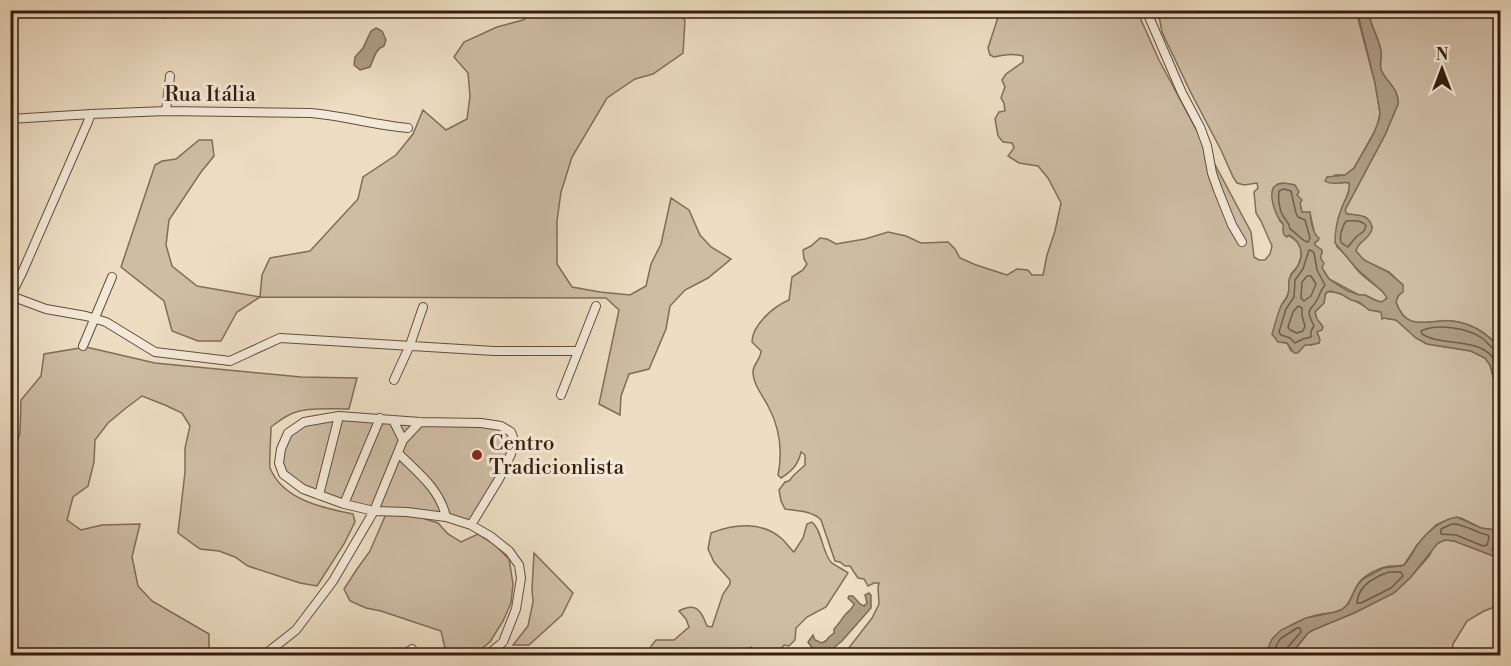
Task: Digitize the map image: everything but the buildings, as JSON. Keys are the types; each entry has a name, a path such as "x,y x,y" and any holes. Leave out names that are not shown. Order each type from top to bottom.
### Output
{"street":[{"path":"1146,10 1182,93 1200,127 1218,190 1232,225 1242,242"},
{"path":"166,111 170,76"},
{"name":"Rua Itália","path":"10,119 166,111 311,113 408,128"},
{"path":"91,114 11,296 46,309 106,322 155,352 230,362 280,338 494,351 578,351"},
{"path":"82,346 112,277"},
{"path":"561,395 596,306"},
{"path":"394,380 410,345 423,307"},
{"path":"319,495 339,417"},
{"path":"471,525 512,454 514,440 511,432 501,426 481,423 339,417 304,422 288,434 281,449 279,463 284,474 303,489 344,504 374,511 407,512 446,518 471,525 509,551 519,565 521,578 516,609 503,642 486,656"},
{"path":"344,504 380,418"},
{"path":"393,420 403,440"},
{"path":"263,656 296,630 333,581 374,511 403,440 420,422"},
{"path":"398,453 428,483 444,507 446,518"},
{"path":"402,656 412,649"}],"shaded area":[{"path":"537,10 674,11 685,20 683,53 653,74 635,79 607,98 572,157 561,192 557,221 557,264 572,287 630,295 646,286 651,264 661,244 671,198 689,210 700,235 711,247 731,259 708,278 685,290 670,306 666,329 649,369 629,374 621,396 620,415 599,404 619,310 606,298 260,297 262,275 270,258 310,251 358,199 363,177 396,155 413,134 423,110 446,130 467,119 470,96 468,73 454,57 464,42 497,27 523,20"},
{"path":"1000,11 1137,11 1159,60 1251,232 1254,257 1265,260 1272,246 1256,213 1254,192 1258,188 1257,183 1244,185 1237,183 1233,177 1162,32 1158,11 1356,11 1375,83 1380,113 1377,127 1354,168 1345,175 1335,175 1340,183 1348,182 1350,185 1338,221 1337,247 1359,272 1388,297 1382,302 1377,301 1365,295 1359,295 1329,279 1322,268 1320,255 1322,253 1315,245 1310,213 1302,213 1297,195 1283,183 1278,184 1273,188 1273,203 1288,235 1298,242 1301,248 1298,266 1291,274 1288,295 1281,306 1281,342 1287,343 1291,351 1299,350 1305,344 1319,343 1317,332 1321,324 1315,312 1324,303 1327,292 1334,292 1367,308 1381,312 1384,318 1396,320 1416,338 1427,344 1471,351 1485,358 1490,365 1500,402 1500,549 1492,550 1497,533 1494,530 1481,528 1461,518 1450,519 1436,525 1417,545 1404,565 1386,567 1368,575 1358,584 1344,608 1337,612 1304,619 1288,627 1274,639 1265,655 835,655 848,649 872,618 879,604 879,583 868,586 864,579 858,578 850,566 835,561 818,517 785,509 779,490 805,465 805,455 801,452 791,470 781,478 778,475 779,439 772,414 753,376 753,369 761,351 752,342 753,336 765,317 789,300 792,277 803,270 807,264 803,250 820,238 836,244 888,232 906,236 921,243 948,242 960,258 1007,275 1017,269 1028,270 1032,275 1043,275 1061,203 1048,178 1038,166 1019,163 1008,156 1014,148 1012,143 1003,142 998,136 995,119 999,112 1005,111 1001,98 1005,87 1002,80 1006,74 1023,62 1023,56 1019,55 1008,54 994,57 990,55 988,48"},
{"path":"1368,11 1500,11 1500,348 1485,334 1466,324 1452,321 1419,323 1406,318 1396,302 1403,285 1389,272 1363,260 1357,252 1357,245 1369,234 1372,226 1365,217 1347,214 1345,210 1385,135 1398,104 1395,90 1381,70 1380,47"},
{"path":"199,140 212,140 214,156 169,220 166,245 172,266 197,286 260,297 237,312 221,341 198,341 172,331 164,301 121,267 155,165 162,161 176,159"},
{"path":"86,347 155,363 301,377 357,378 349,409 302,410 286,416 271,427 270,468 284,488 305,501 353,514 355,522 344,544 317,586 300,583 248,566 235,557 219,551 200,549 178,533 185,472 185,448 190,426 182,413 142,396 108,423 95,440 94,462 88,486 73,497 67,520 81,530 102,525 140,524 132,557 138,586 152,601 209,634 209,655 31,656 11,647 10,463 20,433 21,400 41,376 44,354"},
{"path":"339,416 481,423 511,432 511,454 471,525 446,517 374,511 303,489 283,474 281,449 288,433 304,422"},
{"path":"386,514 416,516 438,523 448,534 461,542 478,534 494,544 509,559 513,584 511,603 490,642 472,656 448,655 441,631 350,601 344,589 370,551"},
{"path":"812,522 818,530 828,558 848,573 826,607 807,617 796,628 795,640 789,646 784,645 776,655 748,655 752,647 733,655 648,655 656,640 674,640 689,627 679,611 685,608 697,609 707,626 712,627 730,580 714,562 708,549 711,533 738,526 765,529 783,540 794,552 803,538 807,524"},
{"path":"1445,540 1455,541 1500,557 1500,605 1467,621 1453,644 1452,655 1290,656 1308,633 1394,593 1410,578 1433,548"},
{"path":"534,553 573,593 562,615 529,645 513,645 528,626 533,602"}],"water":[{"path":"1357,11 1368,11 1380,47 1381,70 1397,94 1398,104 1385,135 1345,210 1347,214 1366,217 1371,223 1371,233 1359,244 1356,251 1364,260 1388,272 1403,285 1403,292 1398,296 1396,302 1400,312 1406,318 1419,322 1452,321 1467,324 1484,334 1500,348 1500,402 1490,365 1485,358 1471,351 1427,344 1416,338 1396,320 1382,319 1381,312 1369,310 1359,302 1331,291 1327,292 1324,303 1315,312 1323,327 1317,332 1319,343 1305,345 1298,353 1294,353 1287,343 1278,342 1272,334 1289,290 1290,278 1301,258 1299,245 1289,235 1287,237 1284,234 1283,224 1273,205 1273,190 1280,184 1295,185 1299,192 1297,195 1302,200 1300,203 1302,212 1310,212 1313,230 1319,238 1315,245 1322,250 1321,258 1324,263 1322,268 1329,279 1346,290 1377,301 1382,302 1387,298 1357,269 1335,243 1337,222 1348,193 1349,183 1325,181 1327,177 1345,175 1354,168 1379,120 1375,83"},
{"path":"376,28 382,31 386,40 384,46 377,52 370,67 360,70 354,65 355,57 363,48 371,31"},
{"path":"1457,517 1481,528 1495,530 1497,533 1492,550 1500,549 1500,557 1445,540 1438,543 1410,578 1394,593 1313,630 1290,655 1265,655 1272,639 1281,630 1306,618 1341,610 1348,604 1363,579 1383,568 1404,565 1430,531 1440,523"},
{"path":"869,593 871,608 842,641 829,649 812,648 808,642 813,635 815,640 822,643 827,640 852,608 854,604 848,598 849,596 853,596 864,606 867,603 865,595"}],"place":[{"name":"Centro Tradicionlista","path":"477,455"}]}
